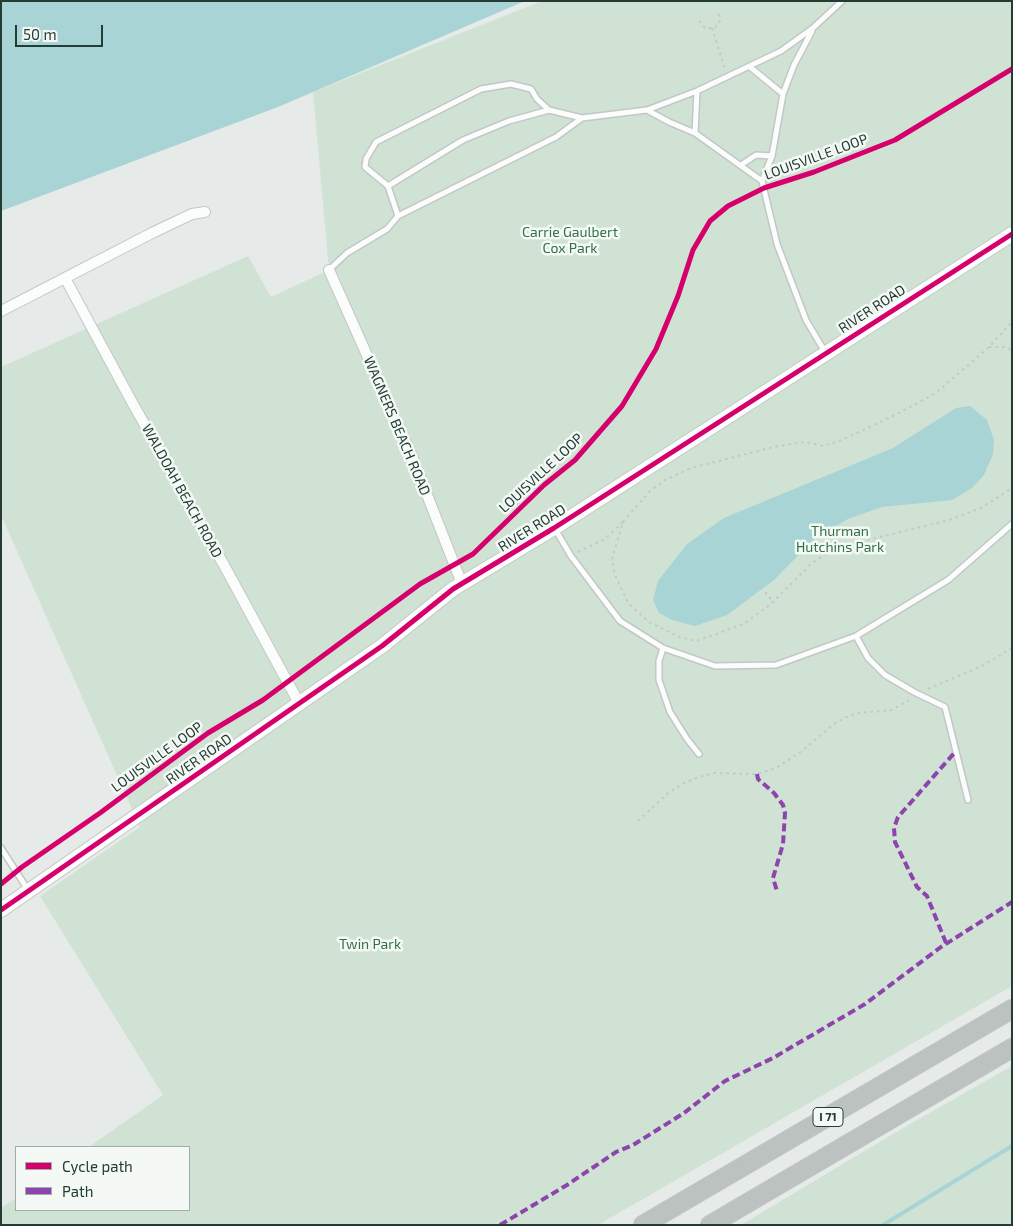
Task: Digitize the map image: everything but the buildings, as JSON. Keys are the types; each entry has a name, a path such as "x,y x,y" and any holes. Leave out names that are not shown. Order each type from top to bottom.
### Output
{"highway":[{"name":"I 71","path":"643,1225 1012,1009"},
{"name":"I 71","path":"710,1225 1012,1048"}],"street":[{"path":"1,311 192,214 205,212"},
{"name":"RIVER ROAD","path":"1,910 382,646 453,589 554,528 1012,234"},
{"name":"WAGNERS BEACH ROAD","path":"329,270 411,454 462,584"},
{"name":"WALDOAH BEACH ROAD","path":"65,278 299,703"}],"lane":[{"path":"398,216 388,186 365,168 366,159 376,142 481,88 511,84 531,89 537,99 549,110 582,118 647,110 697,91 781,51 813,28 842,1"},
{"path":"813,28 794,65 783,94 772,156 762,182 777,244 806,320 826,353"},
{"path":"750,67 783,94"},
{"path":"695,133 697,91"},
{"path":"388,186 463,140 509,121 549,110"},
{"path":"647,110 695,133 762,182"},
{"path":"329,270 347,253 387,229 398,216 556,137 582,118"},
{"path":"741,165 756,156 772,156"},
{"path":"554,528 571,556 620,621 663,648 715,666 776,665 856,636 948,580 1012,524"},
{"path":"856,636 868,658 885,675 945,707 968,800"},
{"path":"663,648 659,661 659,680 670,712 699,754"},
{"path":"1,848 28,891"}],"path":[{"path":"699,20 702,26 712,28 718,24 720,14"},
{"path":"712,28 728,77"},
{"path":"571,556 605,538 623,522 650,491 665,480 691,468 778,446 805,442 823,446 842,440 893,416 936,393 989,347 1012,322"},
{"path":"989,347 1004,347 1012,350"},
{"path":"623,522 612,559 615,575 628,603 649,622 680,637 696,641 745,622 773,602 811,564 827,553 856,543 949,520 981,508 1012,488"},
{"path":"757,582 773,602"},
{"path":"638,820 666,794 682,784 699,777 714,774 757,774 776,768 802,751 834,724 859,713 892,710 936,684 982,666 1012,648"}],"green space":[{"path":"542,1 1012,1 1012,986 598,1225 1,1225 1,1208 15,1199 15,1211 190,1211 190,1146 90,1146 163,1095 40,896 140,827 1,515 1,367 248,256 271,297 329,270 313,92"},
{"path":"1012,1066 1012,1225 741,1225 898,1131"}],"water":[{"path":"1,1 525,1 278,107 1,211"},
{"path":"970,406 987,420 994,440 993,454 984,475 972,488 952,500 882,507 848,519 816,537 774,580 727,615 695,626 672,620 659,613 653,600 658,581 687,544 724,518 893,448 956,408"}],"waterway":[{"path":"883,1225 1012,1146"}],"marked path":[{"path":"946,943 927,896 917,887 895,842 894,828 898,817 956,751"},
{"path":"757,774 758,779 774,793 783,805 785,813 783,844 773,878 777,891"},
{"path":"500,1225 567,1185 616,1152 633,1145 684,1113 725,1081 773,1058 865,1004 941,947 1012,902"}],"cycle path":[{"name":"LOUISVILLE LOOP","path":"1,884 208,733 263,700 420,584 473,554 544,485 575,460 622,406 656,349 678,296 693,250 710,221 728,206 764,188 814,172 895,140 1012,69"},
{"path":"1,910 382,646 453,589 554,528 1012,234"}],"park label":[{"name":"Carrie Gaulbert Cox Park","path":"570,240"},
{"name":"Thurman Hutchins Park","path":"840,540"},
{"name":"Twin Park","path":"370,944"}]}
